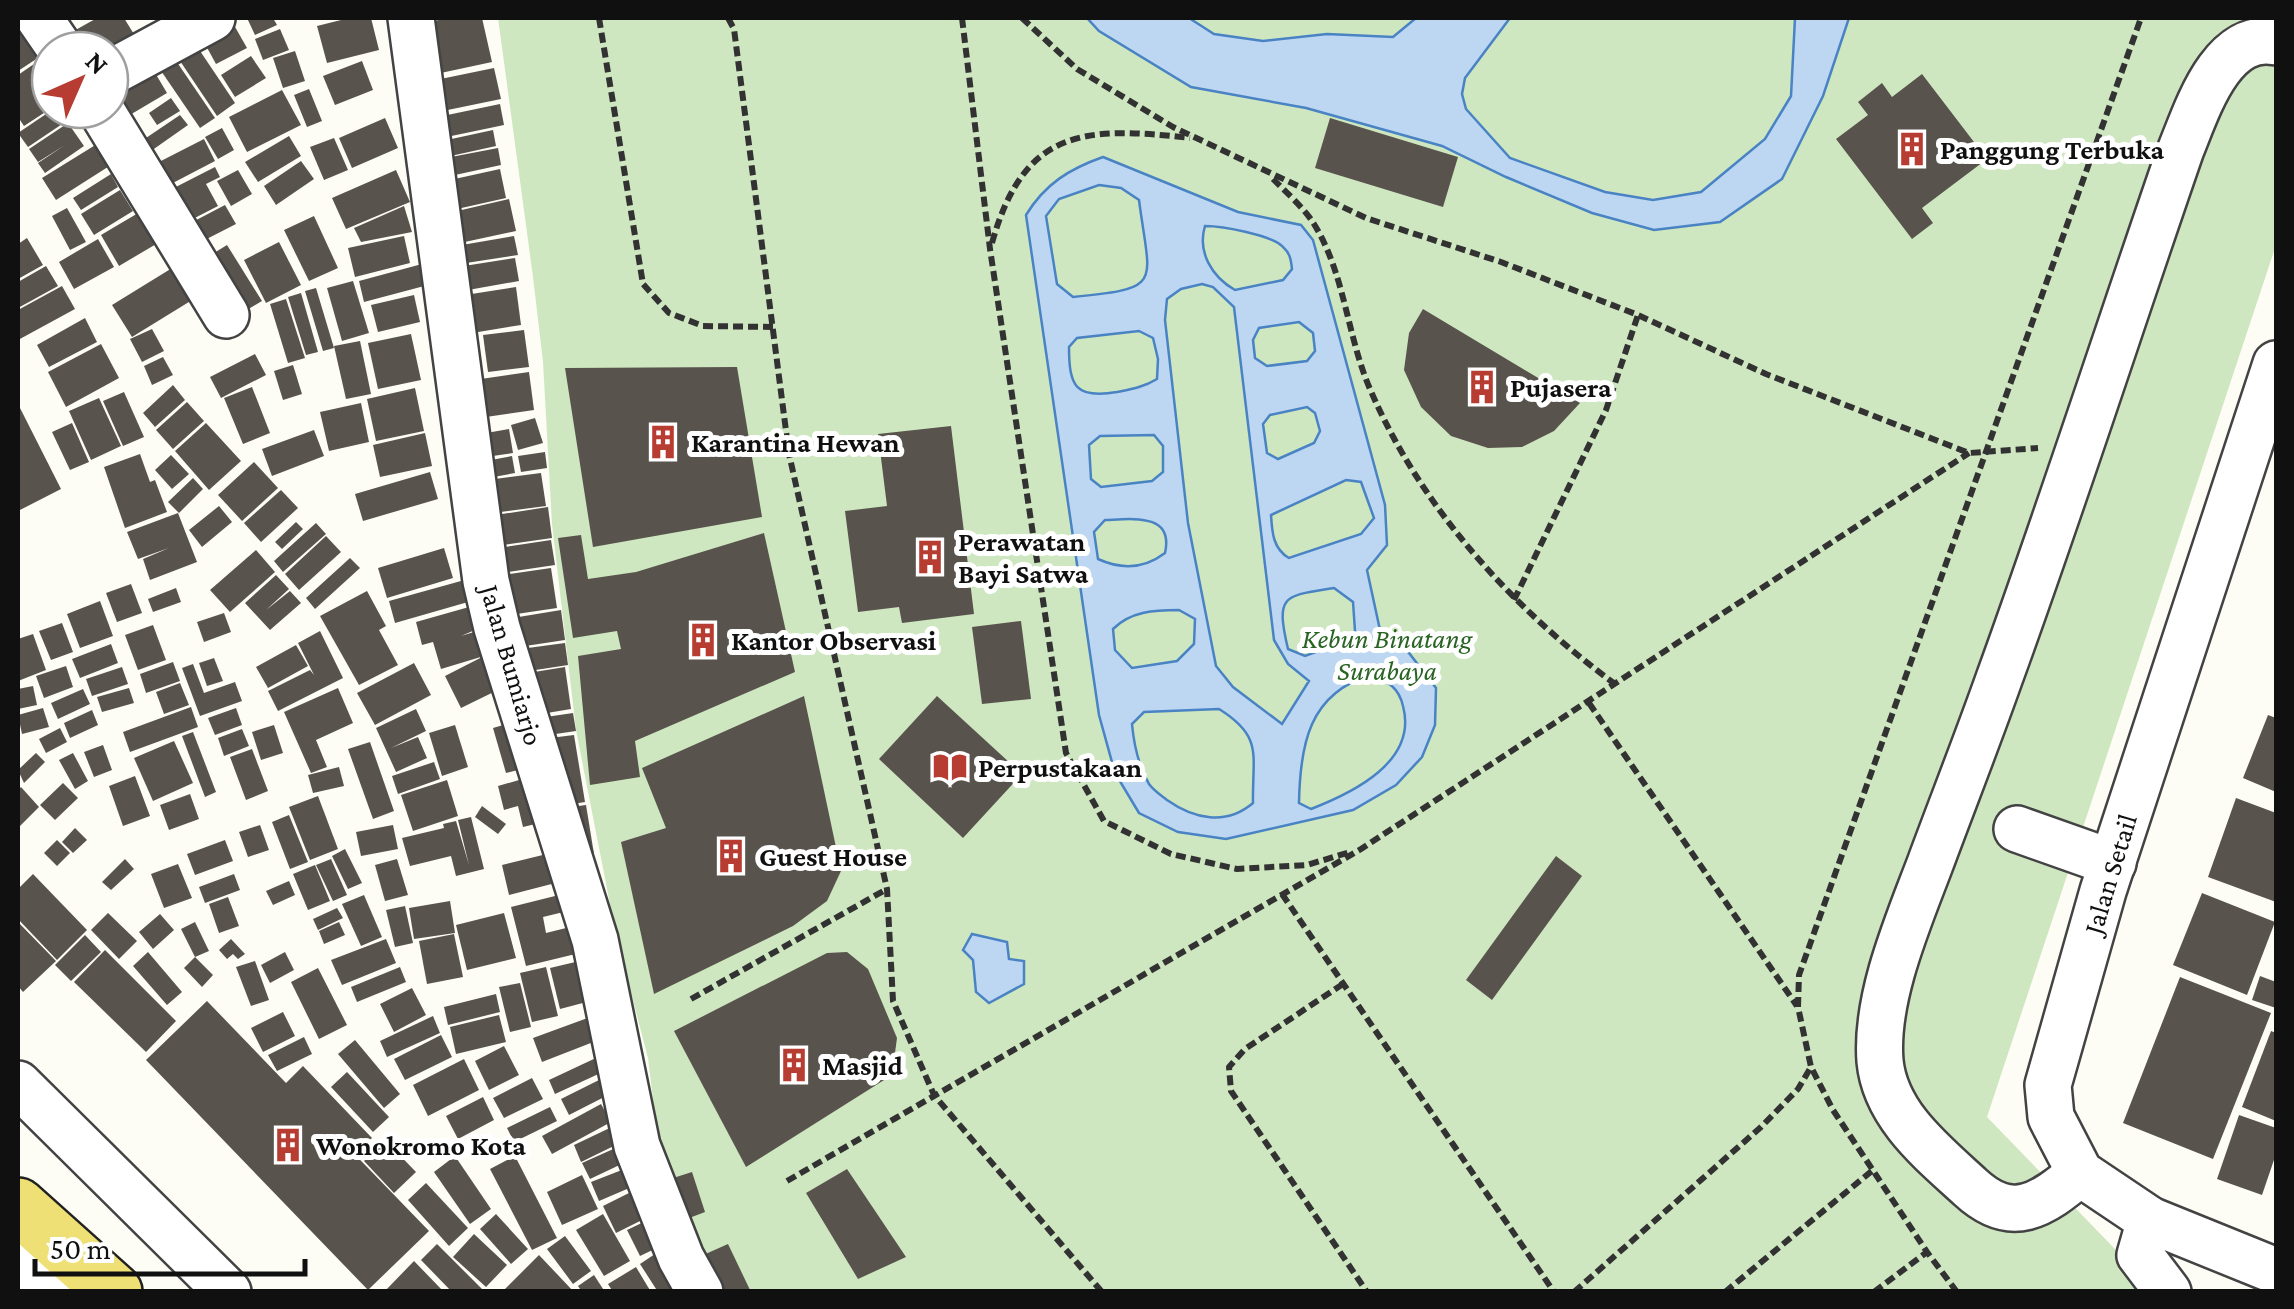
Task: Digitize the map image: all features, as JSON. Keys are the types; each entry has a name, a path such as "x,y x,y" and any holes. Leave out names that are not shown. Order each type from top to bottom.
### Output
{"main road":[{"path":"18,1206 114,1292"}],"street":[{"path":"130,63 212,18"},
{"name":"Jalan Bumiarjo","path":"412,18 486,581 497,628 595,940 637,1146 681,1258 700,1292"},
{"path":"2080,1173 2055,1194 2017,1211 1985,1202 1917,1137 1884,1086 1881,1019 1906,928 1999,680 2181,149 2206,88 2222,68 2241,47 2273,41"},
{"path":"113,130 226,314"},
{"name":"Jalan Setail","path":"2276,364 2113,863 2048,1085 2052,1117 2080,1173 2150,1220 2276,1271"},
{"path":"2017,829 2113,863"},
{"path":"18,1084 228,1292"},
{"path":"2150,1220 2140,1255 2168,1292"},
{"path":"18,1257 56,1292"}],"path":[{"path":"599,18 643,284 669,313 702,326 772,327"},
{"path":"728,18 734,29 789,454 888,890 893,1000 934,1095 1102,1292"},
{"path":"962,18 990,249 1066,753 1104,821 1171,854 1237,869 1307,865 1361,848"},
{"path":"1022,18 1077,69 1196,138 1269,174 1366,218 1501,262 1638,315 1766,374 1970,453 1987,452 2142,18"},
{"path":"990,249 1002,207 1036,160 1059,143 1088,134 1113,132 1196,138"},
{"path":"1269,174 1312,221 1328,250 1368,384 1397,448 1421,486 1514,600 1563,646 1615,684"},
{"path":"1514,600 1606,410 1638,315"},
{"path":"787,1181 1361,848 1970,453"},
{"path":"1589,703 1798,1008"},
{"path":"691,1000 888,890"},
{"path":"1282,894 1554,1292"},
{"path":"1343,984 1244,1049 1229,1067 1232,1091 1367,1292"},
{"path":"1574,1292 1761,1127 1798,1089 1810,1067"},
{"path":"1725,1292 1873,1170"},
{"path":"1874,1292 1927,1252"}],"green space":[{"name":"Kebun Binatang Surabaya","path":"498,18 2276,18 2276,245 1987,1117 2115,1249 2143,1291 710,1291 659,1149 648,1058 616,935 576,730 552,524 543,362"}],"water":[{"path":"1087,18 1189,18 1214,34 1263,41 1327,34 1393,37 1416,18 1510,18 1465,78 1462,94 1466,109 1510,158 1605,192 1653,200 1701,192 1765,139 1791,96 1795,18 1849,18 1823,96 1782,179 1720,222 1654,230 1592,213 1442,146 1306,108 1191,87 1099,31"},
{"path":"1103,157 1238,212 1301,225 1313,240 1385,505 1387,545 1367,570 1380,630 1409,653 1436,688 1435,725 1422,757 1396,785 1353,810 1226,839 1178,832 1139,813 1115,773 1099,715 1026,215 1050,186","holes":["1099,185 1121,188 1139,200 1146,250 1145,277 1124,290 1073,297 1057,284 1046,216 1059,199","1205,226 1234,229 1277,243 1289,254 1292,269 1283,280 1235,290 1213,271 1205,254","1202,284 1213,287 1234,307 1274,640 1288,664 1309,681 1282,724 1233,687 1216,666 1188,523 1165,320 1167,299 1181,289","1299,322 1313,333 1315,351 1307,361 1267,366 1255,358 1253,340 1259,328","1139,331 1153,338 1157,379 1143,386 1092,394 1078,387 1071,372 1069,347 1077,338","1307,407 1315,413 1320,431 1314,443 1278,459 1267,453 1263,424 1270,415","1154,435 1163,446 1163,472 1152,481 1101,487 1091,479 1089,445 1100,436","1346,480 1361,482 1374,518 1361,534 1289,558 1277,545 1271,515","1105,520 1149,521 1163,531 1165,553 1157,558 1133,566 1098,559 1094,532","1334,588 1353,602 1355,631 1347,641 1305,656 1288,649 1284,608 1294,596","1179,610 1195,619 1194,644 1177,661 1132,668 1115,650 1113,629 1128,618 1152,611","1371,675 1399,694 1405,726 1401,743 1378,772 1345,794 1311,809 1299,803 1302,761 1312,724 1321,708 1350,683","1219,709 1249,738 1254,760 1253,803 1232,815 1210,817 1188,812 1167,800 1145,777 1132,724 1144,712"]},
{"path":"972,934 1007,942 1009,959 1024,961 1024,984 989,1003 976,992 973,960 963,950"}],"building":[{"path":"97,18 124,18 140,44 130,46 130,30 76,30"},
{"path":"230,18 247,48 216,64 199,33"},
{"path":"247,18 273,18 277,25 255,35"},
{"path":"349,18 371,18 379,50 327,63 317,26"},
{"path":"482,18 492,62 436,74 425,23"},
{"path":"30,20 37,30 30,30 30,63 18,71 18,29"},
{"path":"280,29 289,50 263,60 255,39"},
{"path":"190,36 235,103 217,116 172,49"},
{"path":"295,51 305,81 283,88 273,58"},
{"path":"170,52 215,118 200,128 155,62"},
{"path":"251,56 266,78 235,97 221,75"},
{"path":"362,61 373,90 335,105 323,76"},
{"path":"151,66 167,93 130,115 130,78"},
{"path":"30,67 30,122 24,126 18,117 18,75"},
{"path":"494,68 501,99 433,113 426,82"},
{"name":"Panggung Terbuka","path":"1922,74 1987,159 1922,208 1933,223 1912,239 1836,139 1868,115 1858,102 1882,83 1892,97"},
{"path":"309,89 322,121 307,127 294,95"},
{"path":"282,90 301,125 247,152 229,117"},
{"path":"171,98 180,111 157,125 149,113"},
{"path":"500,104 504,125 437,139 433,118"},
{"path":"180,115 188,125 151,151 143,140"},
{"path":"385,118 398,148 352,168 339,138"},
{"path":"1330,118 1458,157 1443,207 1315,168"},
{"path":"30,125 30,130 53,130 28,147 18,133"},
{"path":"222,128 234,150 218,159 205,137"},
{"path":"58,130 73,130 84,146 45,173 38,163 65,145 38,162 29,149"},
{"path":"493,130 496,146 437,159 433,143"},
{"path":"289,136 301,156 258,182 245,162"},
{"path":"334,138 348,170 324,180 310,147"},
{"path":"204,139 215,161 169,185 157,163"},
{"path":"97,144 111,165 56,200 42,178"},
{"path":"498,148 501,165 455,175 451,157"},
{"path":"301,161 314,179 276,205 264,186"},
{"path":"215,167 220,177 206,184 218,206 185,223 168,191"},
{"path":"500,169 506,198 457,209 450,180"},
{"path":"238,170 252,194 231,206 217,181"},
{"path":"396,170 410,202 346,229 332,198"},
{"path":"111,174 118,187 81,210 73,198"},
{"path":"120,190 133,211 94,235 81,214"},
{"path":"509,199 516,231 460,243 453,212"},
{"path":"225,205 236,224 193,246 183,227"},
{"path":"150,206 168,237 119,266 101,235"},
{"path":"404,206 412,232 361,242 354,228"},
{"path":"67,208 86,242 70,250 52,216"},
{"path":"314,216 338,268 309,281 284,230"},
{"path":"404,236 410,263 355,277 348,248"},
{"path":"514,236 518,255 466,263 462,245"},
{"path":"27,238 43,265 18,279 18,244"},
{"path":"98,239 114,267 74,289 59,262"},
{"path":"279,242 301,285 266,303 244,260"},
{"path":"227,245 262,301 235,317 201,261"},
{"path":"515,258 519,281 468,290 464,266"},
{"path":"422,264 428,285 364,302 359,281"},
{"path":"177,265 197,297 132,337 112,305"},
{"path":"46,266 58,286 18,308 18,282"},
{"path":"353,281 369,333 342,341 327,288"},
{"path":"62,286 75,309 18,340 18,310"},
{"path":"516,287 521,325 472,333 465,295"},
{"path":"316,288 334,348 323,351 305,291"},
{"path":"301,293 318,352 306,355 288,297"},
{"path":"414,295 420,322 378,332 371,305"},
{"path":"286,299 305,358 288,363 270,304"},
{"name":"Pujasera","path":"1423,309 1580,403 1554,431 1522,447 1488,448 1451,436 1421,407 1404,370 1409,333"},
{"path":"85,318 97,342 49,367 37,345"},
{"path":"152,329 164,351 142,362 130,339"},
{"path":"524,330 529,367 488,372 483,335"},
{"path":"411,334 421,380 378,389 368,343"},
{"path":"360,341 371,394 346,399 334,346"},
{"path":"101,344 119,378 66,407 48,372"},
{"path":"255,354 266,375 221,398 210,377"},
{"path":"163,357 173,375 152,385 144,366"},
{"path":"293,365 302,394 283,400 274,371"},
{"name":"Karantina Hewan","path":"737,367 762,517 593,547 565,368"},
{"path":"529,372 534,410 479,418 474,380"},
{"path":"173,385 185,400 155,427 143,413"},
{"path":"252,387 270,433 243,444 224,398"},
{"path":"415,388 424,431 376,441 367,399"},
{"path":"124,392 144,437 123,446 103,401"},
{"path":"99,398 121,446 91,460 69,411"},
{"path":"187,402 204,421 173,449 156,430"},
{"path":"361,403 369,442 329,451 320,412"},
{"path":"18,404 61,489 18,511"},
{"path":"535,418 543,443 518,450 511,425"},
{"path":"72,423 89,462 70,470 52,432"},
{"path":"206,423 241,461 209,490 175,451"},
{"name":"Perawatan Bayi Satwa","path":"951,426 974,614 902,623 899,607 858,612 845,511 887,506 878,434"},
{"path":"509,429 513,453 479,458 475,435"},
{"path":"314,430 324,456 272,476 262,449"},
{"path":"425,433 432,466 380,477 373,445"},
{"path":"545,452 547,468 521,472 518,456"},
{"path":"140,454 167,512 125,528 104,467"},
{"path":"171,455 189,474 172,489 155,470"},
{"path":"512,456 515,473 483,479 480,462"},
{"path":"254,462 278,488 242,521 218,495"},
{"path":"430,472 438,499 363,521 355,494"},
{"path":"541,473 546,506 485,514 480,481"},
{"path":"193,478 203,489 179,513 168,502"},
{"path":"281,490 298,508 261,542 244,523"},
{"path":"219,506 232,522 202,547 189,530"},
{"path":"548,507 552,538 488,547 483,517"},
{"path":"178,513 197,562 150,580 143,559 169,548 138,559 127,532"},
{"path":"296,522 303,529 282,549 275,542"},
{"path":"316,523 326,534 283,572 274,561"},
{"name":"Kantor Observasi","path":"764,533 795,672 635,741 640,777 590,785 578,656 621,649 617,631 573,638 558,538 581,535 588,579 636,572"},
{"path":"326,536 341,552 299,590 285,574"},
{"path":"551,540 555,565 489,575 486,550"},
{"path":"444,548 453,578 387,598 378,568"},
{"path":"256,550 275,572 230,612 210,590"},
{"path":"350,558 360,568 315,609 306,598"},
{"path":"551,568 557,608 502,616 496,576"},
{"path":"276,575 289,589 266,610 290,591 301,603 270,630 245,603"},
{"path":"461,581 468,602 395,623 389,601"},
{"path":"131,584 142,613 117,622 106,593"},
{"path":"176,588 181,602 153,612 148,599"},
{"path":"367,591 386,626 379,630 398,665 359,685 320,616"},
{"path":"100,601 113,636 80,648 67,614"},
{"path":"469,607 475,630 461,636 477,631 484,656 441,669 433,642 422,645 416,622"},
{"path":"561,610 565,640 512,648 507,619"},
{"path":"224,613 231,632 204,642 197,622"},
{"path":"1021,621 1031,699 982,704 972,627"},
{"path":"62,623 73,652 51,660 39,631"},
{"path":"153,625 166,660 138,670 125,635"},
{"path":"320,631 343,678 278,711 268,691 310,670 314,675 298,643"},
{"path":"33,634 46,670 18,681 18,639"},
{"path":"565,643 568,665 516,673 513,650"},
{"path":"111,644 118,663 80,678 72,659"},
{"path":"296,645 308,666 268,688 256,667"},
{"path":"490,653 506,686 461,708 445,676"},
{"path":"214,658 223,681 207,686 199,663"},
{"path":"173,662 180,681 146,693 140,674"},
{"path":"414,663 431,695 375,725 357,693"},
{"path":"193,664 204,693 235,682 242,701 200,716 182,668"},
{"path":"66,666 73,687 44,698 36,676"},
{"path":"122,667 128,684 92,696 86,679"},
{"path":"565,667 571,709 529,716 522,674"},
{"path":"180,683 189,705 164,714 156,692"},
{"path":"33,686 37,705 18,709 18,689"},
{"path":"129,688 134,703 102,712 97,697"},
{"path":"338,688 353,723 316,740 327,767 311,773 284,712"},
{"path":"83,689 90,704 58,719 51,703"},
{"name":"Guest House","path":"804,696 841,871 827,901 793,926 654,994 621,842 666,828 642,768"},
{"name":"Perpustakaan","path":"937,696 1022,774 963,838 879,759"},
{"path":"191,707 198,727 130,752 123,732"},
{"path":"43,708 49,727 22,734 18,715"},
{"path":"236,708 242,725 215,735 208,718"},
{"path":"416,709 426,731 391,748 418,737 427,758 396,772 376,728"},
{"path":"92,710 98,725 70,738 64,723"},
{"path":"573,713 576,731 542,736 539,718"},
{"path":"2268,715 2276,718 2276,792 2243,778"},
{"path":"517,721 530,767 506,773 493,728"},
{"path":"274,725 283,753 261,760 252,732"},
{"path":"455,725 468,767 442,776 429,733"},
{"path":"60,728 67,742 46,753 39,739"},
{"path":"242,729 249,746 224,756 218,738"},
{"path":"193,732 216,792 205,797 182,736"},
{"path":"574,735 585,802 560,806 550,738"},
{"path":"174,741 193,783 153,801 134,758"},
{"path":"370,742 394,811 373,819 348,749"},
{"path":"103,745 112,770 94,777 84,752"},
{"path":"252,749 268,791 246,800 230,757"},
{"path":"36,753 45,762 24,783 18,770"},
{"path":"73,753 88,781 75,789 59,760"},
{"path":"434,762 440,779 398,794 392,776"},
{"path":"339,767 344,786 313,793 308,775"},
{"path":"135,776 150,816 123,826 109,786"},
{"path":"533,776 548,821 523,827 518,806 504,810 498,786"},
{"path":"447,780 458,816 413,831 401,795"},
{"path":"63,783 78,798 55,820 40,805"},
{"path":"21,787 39,807 18,828 18,790"},
{"path":"190,794 199,819 169,830 160,805"},
{"path":"318,796 338,849 310,860 289,807"},
{"path":"2236,798 2276,813 2276,902 2208,877"},
{"path":"586,805 594,854 572,857 564,808"},
{"path":"482,806 506,824 498,834 475,817"},
{"path":"289,815 308,862 290,869 272,822"},
{"path":"471,817 484,869 456,876 451,856 410,866 402,838 444,828 443,824 456,821 469,865 458,820"},
{"path":"260,825 269,850 248,857 239,832"},
{"path":"393,825 398,849 361,856 356,832"},
{"path":"75,828 87,840 73,853 62,842"},
{"path":"57,840 70,853 57,866 44,853"},
{"path":"225,840 233,861 195,875 187,854"},
{"path":"345,849 362,883 348,889 332,856"},
{"path":"559,851 567,880 509,895 502,865"},
{"path":"1556,856 1582,876 1492,1000 1466,980"},
{"path":"125,859 134,869 111,890 102,882"},
{"path":"331,859 347,895 333,901 316,865"},
{"path":"397,859 408,895 385,901 375,865"},
{"path":"178,864 192,898 164,908 151,874"},
{"path":"315,865 330,901 308,910 293,874"},
{"path":"33,874 87,930 57,960 18,919 18,889"},
{"path":"234,874 240,890 205,903 199,887"},
{"path":"289,881 295,895 273,905 266,891"},
{"path":"575,891 580,908 543,917 546,933 582,924 588,951 526,966 511,907"},
{"path":"2202,893 2275,922 2247,995 2173,965"},
{"path":"364,895 382,937 361,946 342,904"},
{"path":"228,897 239,926 219,933 209,904"},
{"path":"450,901 455,933 414,939 409,908"},
{"path":"405,906 413,943 395,947 386,910"},
{"path":"337,908 343,918 318,930 313,919"},
{"path":"108,913 137,941 119,959 91,930"},
{"path":"504,913 516,958 467,970 456,925"},
{"path":"160,914 174,930 153,949 139,932"},
{"path":"18,922 56,961 23,992 18,986"},
{"path":"195,922 209,951 195,957 181,929"},
{"path":"339,922 345,935 324,944 319,931"},
{"path":"454,934 463,977 427,984 419,941"},
{"path":"85,935 101,952 71,981 55,965"},
{"path":"231,939 245,954 238,959 233,954 227,959 219,950"},
{"path":"386,939 396,963 342,985 331,960"},
{"path":"105,950 176,1021 146,1052 74,982"},
{"path":"148,952 182,992 167,1005 133,966"},
{"path":"285,952 294,970 270,983 261,965"},
{"name":"Masjid","path":"847,952 868,969 897,1038 892,1075 746,1167 674,1031 827,953"},
{"path":"195,957 213,975 202,987 184,968"},
{"path":"588,959 598,999 560,1009 550,968"},
{"path":"255,961 269,1000 251,1006 236,967"},
{"path":"400,967 406,982 357,1002 351,987"},
{"path":"546,967 558,1016 532,1022 520,973"},
{"path":"318,968 347,1025 319,1039 291,982"},
{"path":"2260,976 2276,982 2276,1008 2252,1000"},
{"path":"2180,977 2271,1013 2213,1159 2123,1123"},
{"path":"520,983 531,1027 510,1032 499,987"},
{"path":"412,988 426,1015 394,1032 380,1004"},
{"path":"496,994 500,1012 448,1025 444,1007"},
{"name":"Wonokromo Kota","path":"207,1001 286,1083 303,1066 372,1138 356,1153 338,1137 429,1231 368,1290 146,1060"},
{"path":"283,1012 295,1036 263,1052 251,1028"},
{"path":"499,1015 506,1042 456,1054 450,1027"},
{"path":"433,1016 440,1033 387,1057 380,1041"},
{"path":"593,1016 601,1039 542,1062 533,1038"},
{"path":"2271,1031 2276,1033 2276,1121 2242,1107"},
{"path":"441,1035 452,1057 405,1080 394,1059"},
{"path":"304,1037 312,1054 277,1071 268,1055"},
{"path":"355,1040 400,1094 384,1108 338,1054"},
{"path":"504,1046 519,1075 489,1090 475,1061"},
{"path":"598,1057 605,1071 555,1094 549,1080"},
{"path":"464,1059 479,1090 428,1116 413,1085"},
{"path":"347,1072 389,1117 373,1132 331,1087"},
{"path":"605,1077 614,1092 569,1115 561,1099"},
{"path":"532,1078 543,1099 504,1118 493,1098"},
{"path":"483,1097 494,1120 458,1139 446,1116"},
{"path":"601,1104 611,1122 552,1154 542,1136"},
{"path":"550,1107 557,1121 514,1142 507,1128"},
{"path":"2239,1115 2276,1128 2276,1154 2262,1195 2217,1179"},
{"path":"616,1125 624,1141 581,1162 574,1145"},
{"path":"385,1140 416,1172 394,1193 364,1161"},
{"path":"620,1146 628,1161 590,1179 582,1163"},
{"path":"455,1156 491,1209 470,1224 434,1172"},
{"path":"515,1156 557,1238 532,1250 490,1169"},
{"path":"627,1168 634,1186 599,1201 591,1182"},
{"path":"847,1169 906,1257 858,1279 806,1193"},
{"path":"692,1172 705,1212 684,1220 670,1179"},
{"path":"582,1175 598,1209 562,1225 547,1192"},
{"path":"426,1183 468,1228 449,1246 408,1200"},
{"path":"639,1188 652,1215 616,1233 603,1206"},
{"path":"496,1214 528,1249 511,1264 480,1229"},
{"path":"603,1214 630,1261 604,1276 576,1230"},
{"path":"648,1220 661,1246 640,1256 627,1230"},
{"path":"474,1234 507,1265 486,1287 453,1257"},
{"path":"565,1236 591,1271 573,1284 547,1249"},
{"path":"437,1244 485,1292 452,1292 421,1260"},
{"path":"728,1244 751,1292 717,1292 701,1256"},
{"path":"667,1246 689,1280 672,1292 658,1292 640,1264"},
{"path":"539,1255 574,1292 502,1292"},
{"path":"414,1261 444,1292 384,1292"},
{"path":"636,1267 651,1292 613,1292 608,1284"},
{"path":"594,1275 605,1292 582,1292 578,1286"}],"place":[{"name":"Panggung Terbuka","path":"1912,149"},
{"name":"Pujasera","path":"1482,387"},
{"name":"Karantina Hewan","path":"663,442"},
{"name":"Perawatan Bayi Satwa","path":"930,557"},
{"name":"Kantor Observasi","path":"703,640"},
{"name":"Perpustakaan","path":"950,767"},
{"name":"Guest House","path":"731,856"},
{"name":"Masjid","path":"794,1065"},
{"name":"Wonokromo Kota","path":"288,1145"}]}
